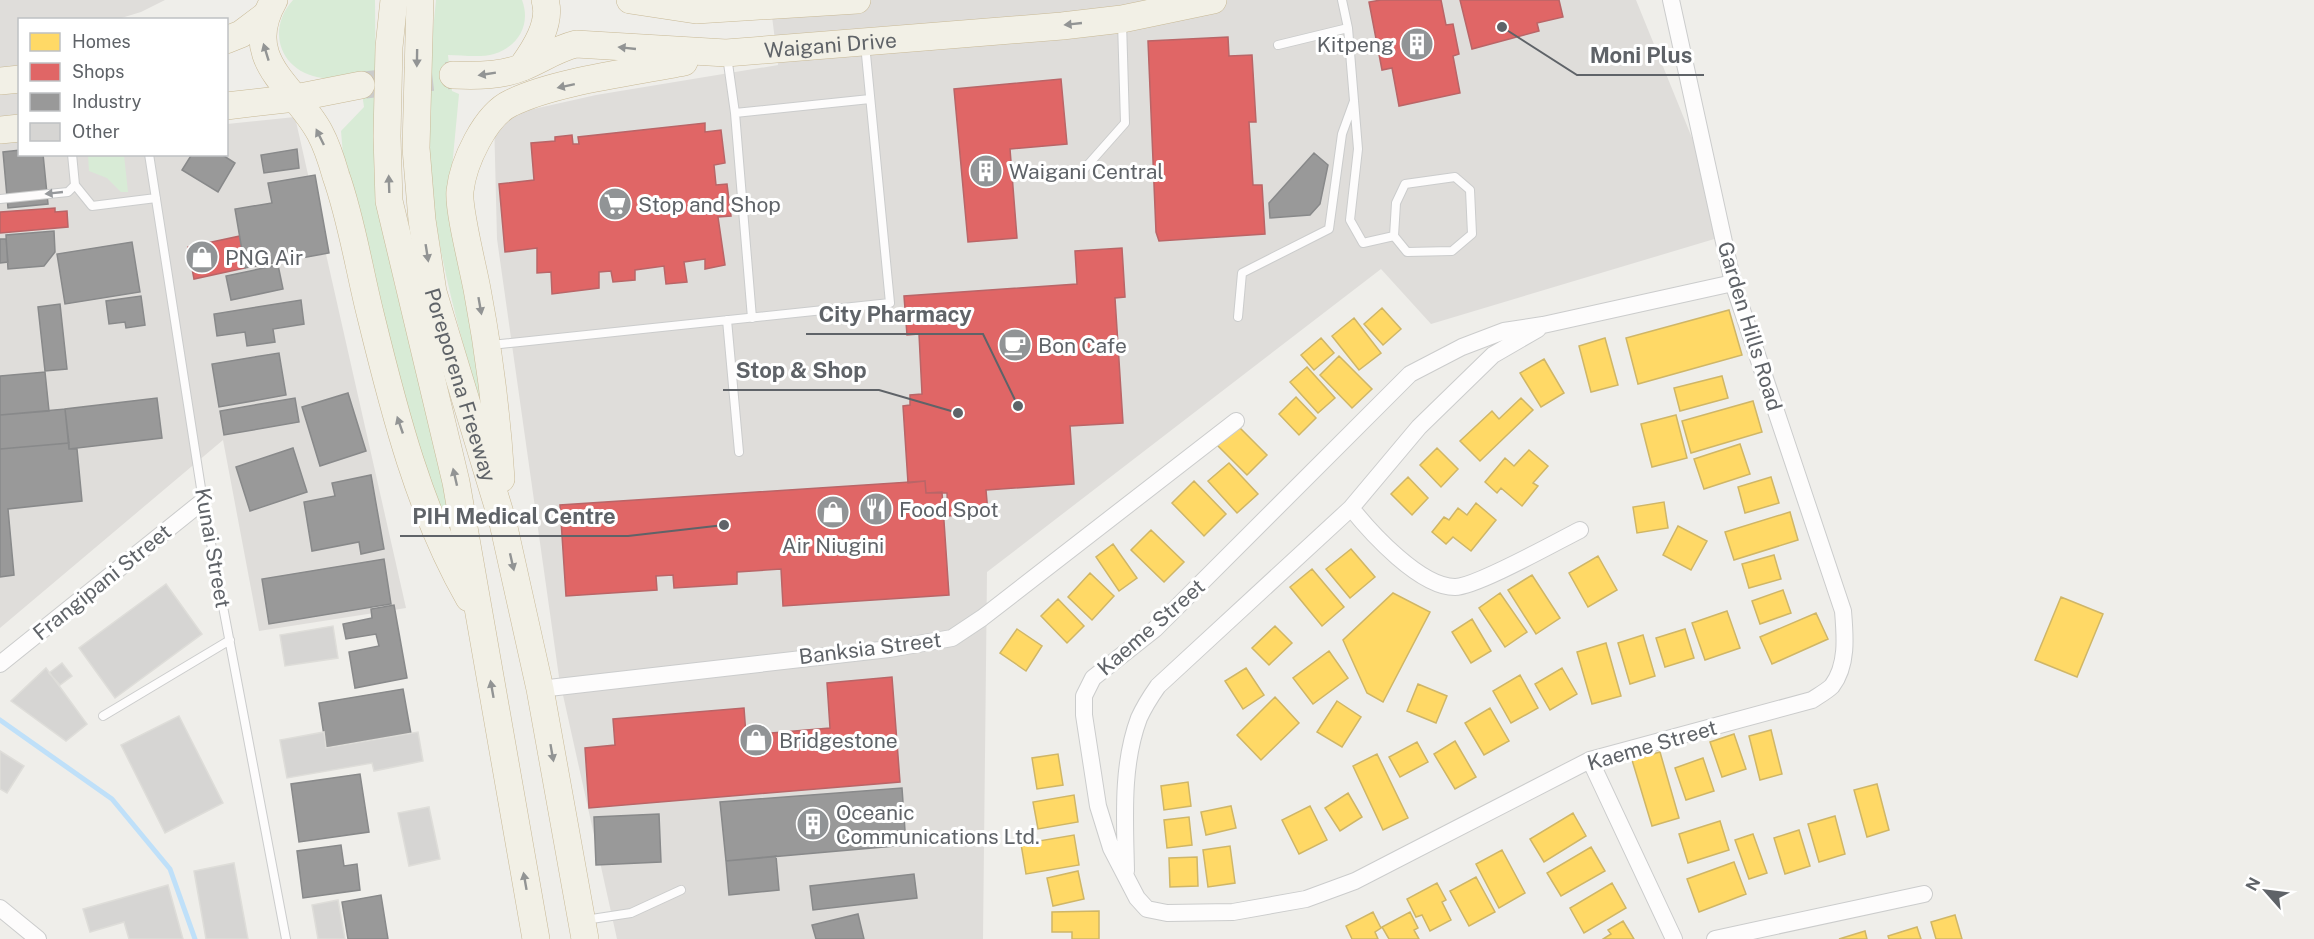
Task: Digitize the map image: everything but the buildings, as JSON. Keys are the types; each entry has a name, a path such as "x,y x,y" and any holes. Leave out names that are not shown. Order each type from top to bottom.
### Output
{"highway":[{"name":"Poreporena Freeway","path":"394,0 389,46 387,136 389,201 456,482 536,939"},
{"name":"Poreporena Freeway","path":"420,0 416,147 422,220 434,292 503,523 540,689 583,930"},
{"path":"503,523 498,426 488,345 460,192 468,160 484,129 509,103 522,68 534,51 546,20 545,0"},
{"name":"Waigani Drive","path":"630,0 685,9 714,4 857,0"},
{"name":"Waigani Drive","path":"453,75 481,76 522,68 555,50 576,44 726,53 864,43 1122,19 1213,0"},
{"path":"269,8 262,29 266,54 283,87 295,98 320,133 337,178 395,411 424,502 450,565 478,615"},
{"path":"228,39 241,34 269,8"},
{"path":"509,103 550,90 726,53"},
{"path":"0,81 18,79"},
{"path":"228,106 295,98 361,85"},
{"path":"0,130 18,128"}],"street":[{"name":"Garden Hills Road","path":"1671,0 1733,283 1843,610"},
{"name":"Kaeme Street","path":"1733,283 1543,325 1504,331 1462,347 1410,374 1155,629 1093,678 1084,696 1084,715 1095,785 1111,848 1137,898 1147,909 1167,913 1233,912 1306,899 1355,881 1590,760 1812,700 1831,686 1843,664 1845,633 1843,610"},
{"path":"1126,874 1124,801 1132,739 1140,716 1158,686 1351,508 1419,426 1493,356 1543,325"},
{"name":"Banksia Street","path":"540,689 889,649 952,638 992,610 1236,421"},
{"name":"Frangipani Street","path":"0,664 203,501"},
{"path":"1351,508 1376,538 1412,568 1438,583 1455,587 1474,582 1580,530"},
{"path":"1590,760 1674,939"},
{"path":"1715,939 1924,894"},
{"path":"0,908 38,939"}],"lane":[{"path":"1342,0 1348,28 1356,98 1358,149 1350,220 1363,243 1394,236"},
{"path":"1079,175 1125,123 1122,19"},
{"path":"1278,45 1348,28"},
{"path":"488,345 890,303 864,43"},
{"path":"726,53 735,113 752,318"},
{"path":"1238,317 1242,273 1329,229 1342,134 1356,98"},
{"path":"735,113 870,99"},
{"path":"72,156 75,185 92,206 156,198"},
{"name":"Kunai Street","path":"149,156 203,501 286,939"},
{"path":"1455,177 1470,190 1472,234 1452,251 1407,252 1394,236 1396,203 1405,184 1455,177"},
{"path":"0,199 68,192 75,185"},
{"path":"727,320 739,452"},
{"path":"103,716 230,640"},
{"path":"583,930 681,890"}],"shaded area":[{"path":"0,0 165,0 141,12 121,18 18,18 18,156 228,156 228,124 295,117 406,608 259,631 223,440 0,628"},
{"path":"770,0 1636,0 1731,234 1431,324 1381,269 987,572 983,939 617,939 559,677 497,239 494,118 596,95 778,65"}],"green space":[{"path":"293,0 375,0 376,126 383,219 394,282 422,388 460,565 427,493 343,155 341,131 364,107 359,73 323,78 297,68 288,59 279,37 280,25"},
{"path":"436,0 522,0 525,17 521,33 510,46 503,50 483,56 448,55 452,91 459,94 451,178 468,311 491,443 448,285 433,204 429,164 428,108"},
{"path":"88,156 124,156 128,192 121,192 107,178 89,171"}],"waterway":[{"path":"0,720 112,799 170,869 195,939"}],"tunnel":[{"path":"365,85 453,75"}],"place":[{"name":"Moni Plus","path":"1502,27"},
{"name":"Kitpeng","path":"1417,44"},
{"name":"Waigani Central","path":"986,171"},
{"name":"Stop and Shop","path":"615,204"},
{"name":"PNG Air","path":"202,257"},
{"name":"Bon Cafe","path":"1015,345"},
{"name":"City Pharmacy","path":"1018,406"},
{"name":"Stop & Shop","path":"958,413"},
{"name":"Food Spot","path":"876,509"},
{"name":"Air Niugini","path":"833,512"},
{"name":"PIH Medical Centre","path":"724,525"},
{"name":"Bridgestone","path":"756,740"},
{"name":"Oceanic Communications Ltd.","path":"813,824"}]}
